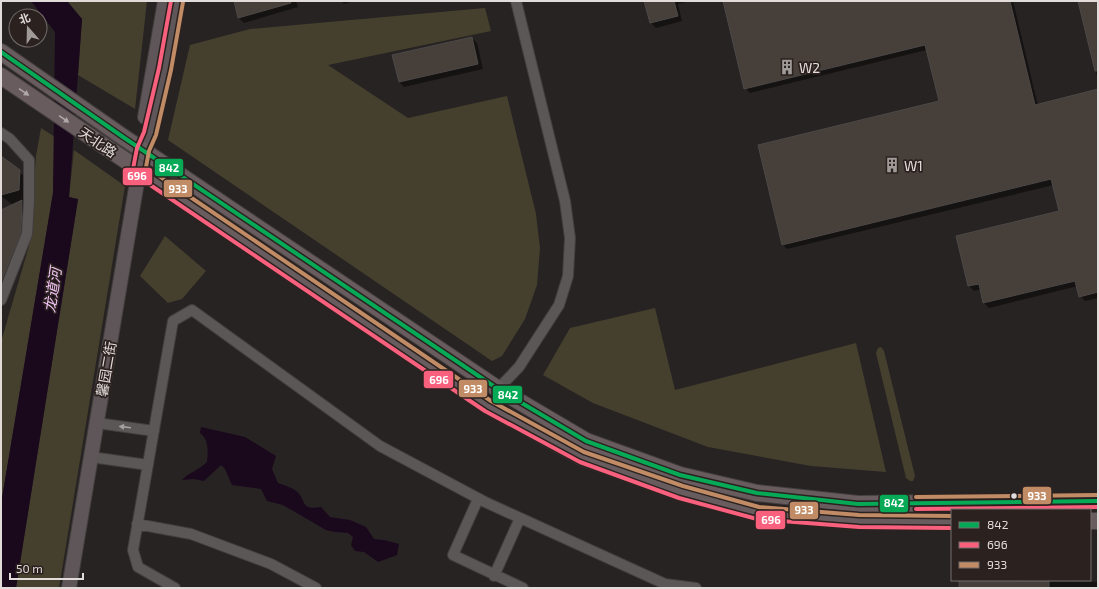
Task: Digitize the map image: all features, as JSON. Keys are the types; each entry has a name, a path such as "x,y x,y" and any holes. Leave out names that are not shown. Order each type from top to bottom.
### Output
{"main road":[{"name":"天北路","path":"1,52 123,137 498,389 586,440 680,475 757,493 858,504 1098,501"},
{"name":"天北路","path":"1,76 488,406 582,457 681,492 758,513 859,521 951,522"}],"street":[{"path":"143,149 143,129 165,1"},
{"path":"143,149 150,134 166,69 177,1"},
{"path":"498,389 519,367 559,305 568,276 570,238 565,201 516,1"},
{"path":"1,133 10,139 29,160 27,234 1,300"},
{"name":"馨园二街","path":"68,588 143,149"},
{"path":"175,588 138,567 133,550 173,321 192,310 380,446 478,499 665,584 696,588"},
{"path":"97,424 154,431"},
{"path":"91,457 148,465"},
{"path":"478,499 453,555 494,576 520,587"},
{"path":"494,576 520,518"},
{"path":"137,524 191,534 271,564 316,588"}],"shaded area":[{"path":"67,1 147,1 135,109 78,75 82,19"},
{"path":"485,8 491,31 328,65 408,118 507,96 536,214 540,248 537,285 525,319 502,356 492,361 168,140 190,45 250,29"},
{"path":"41,128 55,137 53,193 1,504 1,342 29,246 36,156"},
{"path":"74,150 125,186 59,588 16,588 78,200 69,197"},
{"path":"165,236 206,271 182,299 168,303 140,276"},
{"path":"655,308 675,390 856,343 886,472 811,466 708,447 593,403 543,375 570,328"},
{"path":"881,347 884,351 915,476 913,481 906,478 876,353 878,348"}],"water":[{"name":"龙道河","path":"31,1 67,1 82,19 69,197 78,199 16,588 1,588 1,504 53,193 55,32 48,23 48,8 36,8"},
{"path":"201,427 245,437 276,456 272,469 278,483 296,491 306,506 314,508 321,507 330,517 350,520 366,527 374,539 399,544 397,555 378,562 364,552 355,551 351,545 353,537 348,533 326,530 283,505 267,501 261,489 232,485 225,469 221,465 204,481 194,479 182,480 207,462 207,446 205,439 200,433"}],"building":[{"path":"234,1 290,1 291,3 238,18"},
{"path":"644,1 674,1 678,16 650,23"},
{"path":"723,1 1010,1 1035,105 1098,89 1098,292 1079,297 1075,281 983,303 979,284 968,286 956,236 1059,211 1051,179 782,245 758,145 939,101 925,45 744,89"},
{"path":"1078,1 1098,1 1098,71 1095,71"},
{"path":"472,37 478,64 399,82 392,55"},
{"path":"1,156 20,170 19,190 1,195"},
{"path":"22,200 21,233 1,282 1,210"},
{"path":"959,581 1049,581 1049,588 959,588"}],"transit line":[{"name":"696","path":"171,1 159,68 144,132 137,148 133,169 134,174 485,411 580,462 679,498 757,519 859,527 951,528"},
{"name":"933","path":"183,2 171,70 156,135 149,151 146,167 491,401 584,452 683,486 759,507 859,515 951,516"},
{"name":"842","path":"1,52 123,137 498,389 586,441 680,475 757,493 858,504 1098,501"},
{"name":"933","path":"916,497 1098,495"},
{"name":"696","path":"916,509 1098,507"}],"place":[{"name":"W2","path":"787,67"},
{"name":"W1","path":"892,165"}]}
